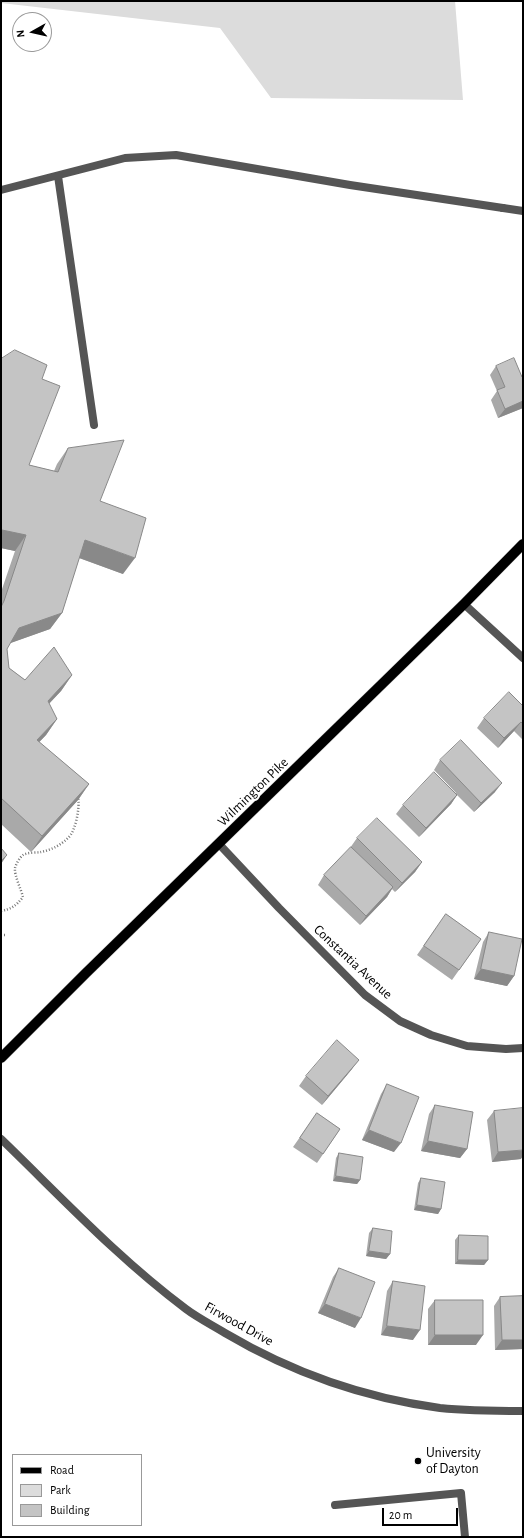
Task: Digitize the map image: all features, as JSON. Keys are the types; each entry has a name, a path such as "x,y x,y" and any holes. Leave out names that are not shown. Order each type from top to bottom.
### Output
{"main road":[{"name":"Wilmington Pike","path":"1,1058 464,604 523,544"}],"street":[{"path":"1,190 124,158 176,155 350,185 523,211"},
{"path":"58,176 94,426"},
{"path":"464,604 523,658"},
{"name":"Constantia Avenue","path":"219,844 279,908 366,995 400,1021 431,1036 467,1046 506,1049 523,1048"},
{"name":"Firwood Drive","path":"1,1139 132,1265 186,1308 250,1347 301,1371 353,1389 402,1401 441,1408 480,1411 523,1411"},
{"path":"335,1505 461,1493 465,1537"}],"path":[{"path":"1,911 11,909 18,904 23,897 15,874 16,866 21,856 42,852 56,847 70,837 80,805 77,791"},
{"path":"1,935 7,935"}],"green space":[{"path":"1,1 455,1 463,100 271,98 220,28 1,3"}],"building":[{"path":"15,350 47,365 42,379 60,386 29,465 58,472 68,448 124,440 100,501 146,518 135,558 85,540 62,613 19,628 7,649 9,668 25,680 54,647 72,675 48,701 57,719 37,740 89,784 42,836 1,798 1,607 26,535 2,530 1,532 1,359"},
{"path":"514,358 522,377 523,376 523,401 505,409 497,390 505,387 496,366"},
{"path":"509,692 523,706 523,724 521,722 504,738 484,718"},
{"path":"461,740 502,783 481,803 440,760"},
{"path":"434,772 457,795 426,828 403,805"},
{"path":"377,818 422,862 402,883 357,838"},
{"path":"351,847 393,887 366,916 324,875"},
{"path":"1,848 7,855 1,861"},
{"path":"446,914 481,939 459,970 424,946"},
{"path":"489,932 522,939 514,976 481,969"},
{"path":"337,1040 359,1060 328,1096 306,1076"},
{"path":"387,1084 419,1097 401,1143 369,1130"},
{"path":"435,1105 473,1112 467,1149 428,1141"},
{"path":"523,1108 523,1150 498,1152 494,1111"},
{"path":"317,1113 340,1129 323,1154 300,1138"},
{"path":"339,1153 363,1157 360,1180 336,1176"},
{"path":"421,1178 445,1182 441,1209 417,1205"},
{"path":"373,1228 392,1231 390,1254 369,1251"},
{"path":"459,1235 488,1236 488,1260 458,1260"},
{"path":"339,1268 375,1282 361,1318 325,1304"},
{"path":"393,1281 425,1286 420,1330 387,1326"},
{"path":"523,1296 523,1340 502,1340 500,1297"},
{"path":"435,1300 483,1300 483,1335 435,1335"}],"place":[{"name":"University of Dayton","path":"418,1461"}]}
